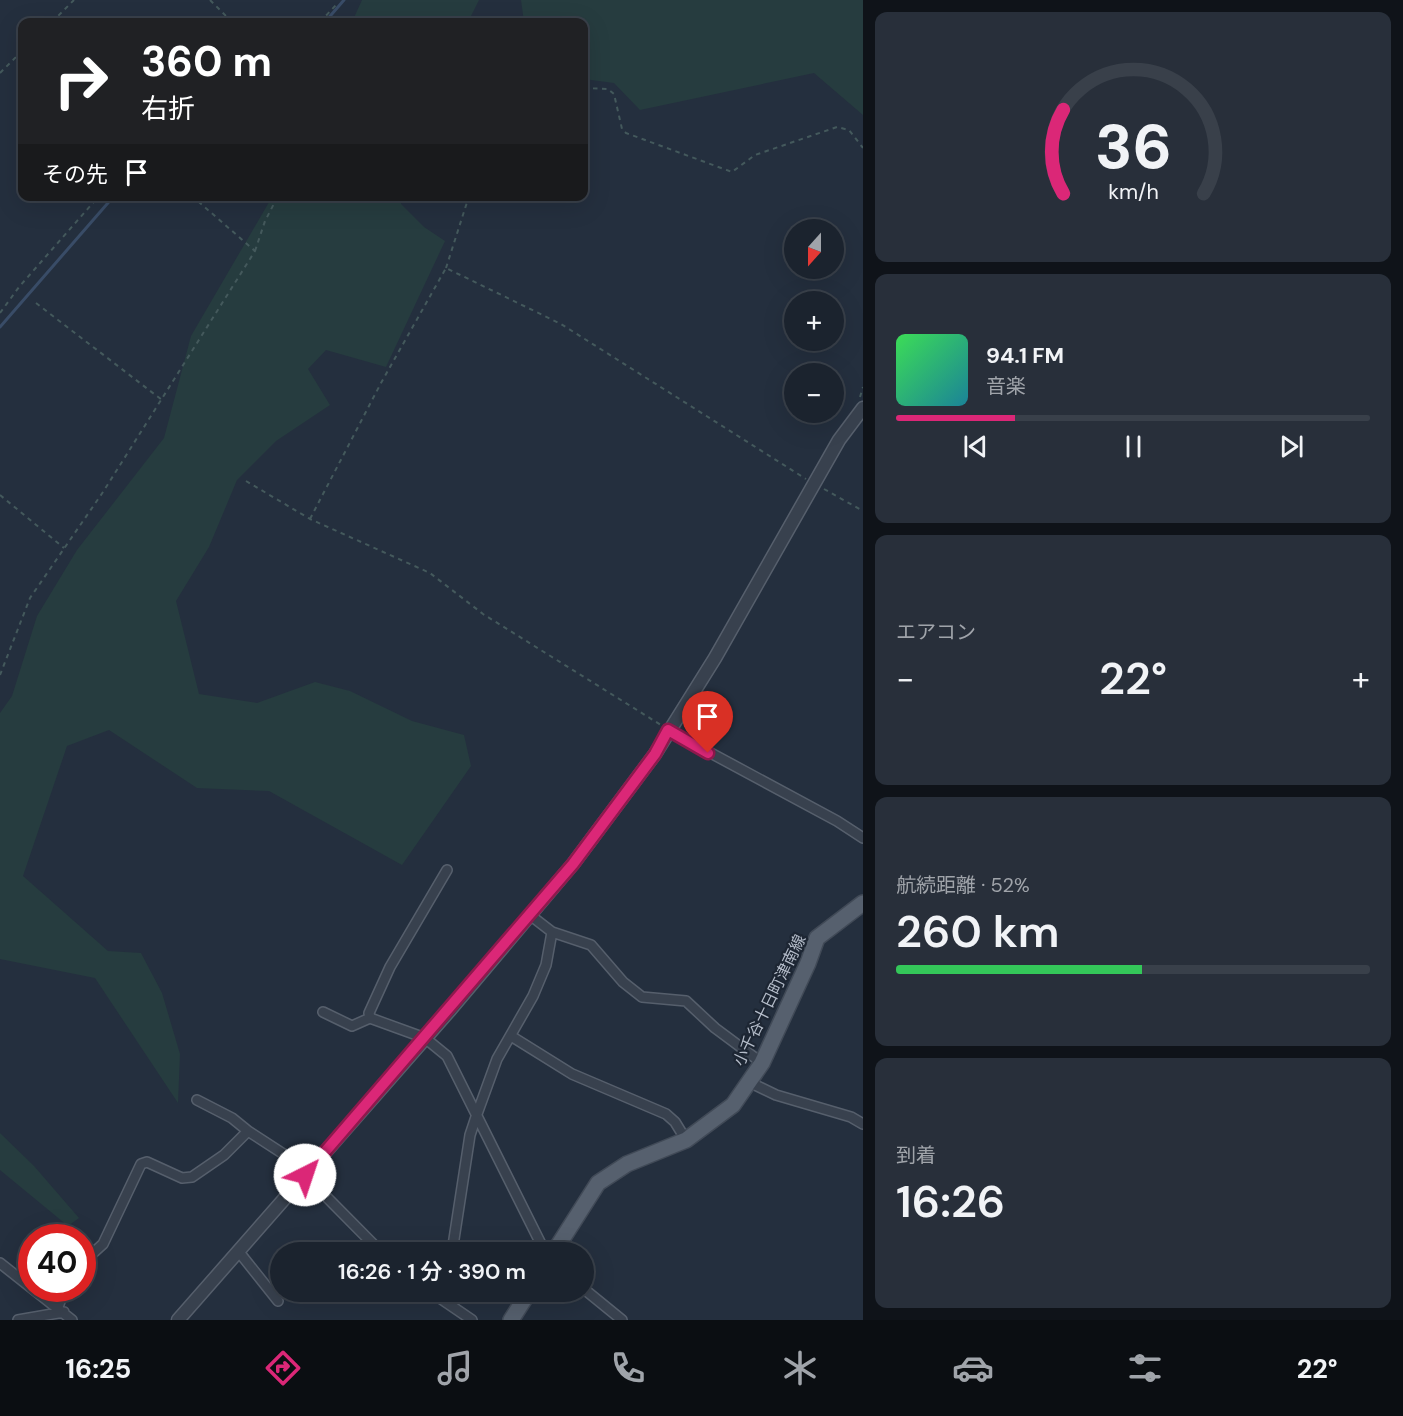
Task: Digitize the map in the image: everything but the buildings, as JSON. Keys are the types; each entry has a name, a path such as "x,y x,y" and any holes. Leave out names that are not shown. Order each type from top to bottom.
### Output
{"main road":[{"name":"小千谷十日町津南線","path":"560,1242 598,1183 627,1164 686,1140 733,1105 762,1063 808,963 817,938 863,903"},
{"path":"512,1320 523,1302"}],"street":[{"path":"178,1320 425,1038 573,864 655,754 715,658 839,440 863,408"},
{"path":"668,730 837,821 863,838"},
{"path":"370,1018 369,1013 377,992 447,870"},
{"path":"530,915 552,932 591,945 623,982 642,997 686,1001 715,1028 762,1063"},
{"path":"454,1242 470,1135 497,1059 533,996 546,965 552,932"},
{"path":"323,1012 352,1026 370,1018 425,1038 447,1056 539,1242"},
{"path":"511,1036 572,1074 666,1114 675,1122 686,1140"},
{"path":"748,1082 776,1095 851,1117 863,1124"},
{"path":"197,1100 232,1118 248,1131 267,1141 305,1175 371,1242"},
{"path":"96,1250 103,1244 141,1164 147,1162 182,1178 192,1177 224,1155 248,1131"},
{"path":"239,1252 270,1291"},
{"path":"0,1263 72,1320"},
{"path":"594,1297 622,1320"},
{"path":"61,1310 62,1302"},
{"path":"449,1302 472,1320"},
{"path":"18,1320 61,1310"}],"path":[{"path":"56,18 74,0"},
{"path":"210,0 227,18"},
{"path":"324,18 336,4"},
{"path":"0,73 18,55"},
{"path":"588,88 608,89 614,94 622,129 626,133 732,172 755,155 837,127 849,130 863,148"},
{"path":"0,313 27,278 95,201"},
{"path":"198,201 255,251"},
{"path":"0,675 30,598 162,400 255,251 265,220 275,201"},
{"path":"310,519 381,383 446,268 467,201"},
{"path":"446,268 561,324 814,484 863,511"},
{"path":"36,303 162,400"},
{"path":"246,481 310,519 430,573 483,614 668,730"},
{"path":"0,495 64,548"}],"green space":[{"path":"362,0 479,0 470,18 354,18"},
{"path":"521,0 863,0 863,115 814,73 640,110 614,83 588,80 588,18 523,18"},
{"path":"270,201 401,201 401,204 424,227 445,241 386,367 326,350 308,369 330,405 276,441 237,480 209,547 176,601 199,694 257,703 315,682 350,691 412,721 464,735 471,766 402,865 269,791 197,788 109,730 67,746 23,876 108,951 141,953 162,993 180,1054 178,1103 95,978 0,959 0,713 12,696 37,616 77,550 164,438 191,336"},
{"path":"0,1133 34,1166 79,1218 71,1224 66,1224 0,1170"}],"waterway":[{"path":"328,18 344,0"},
{"path":"0,327 110,201"}],"route":[{"path":"305,1175 450,1010 573,864 655,754 668,730 708,753"}]}
